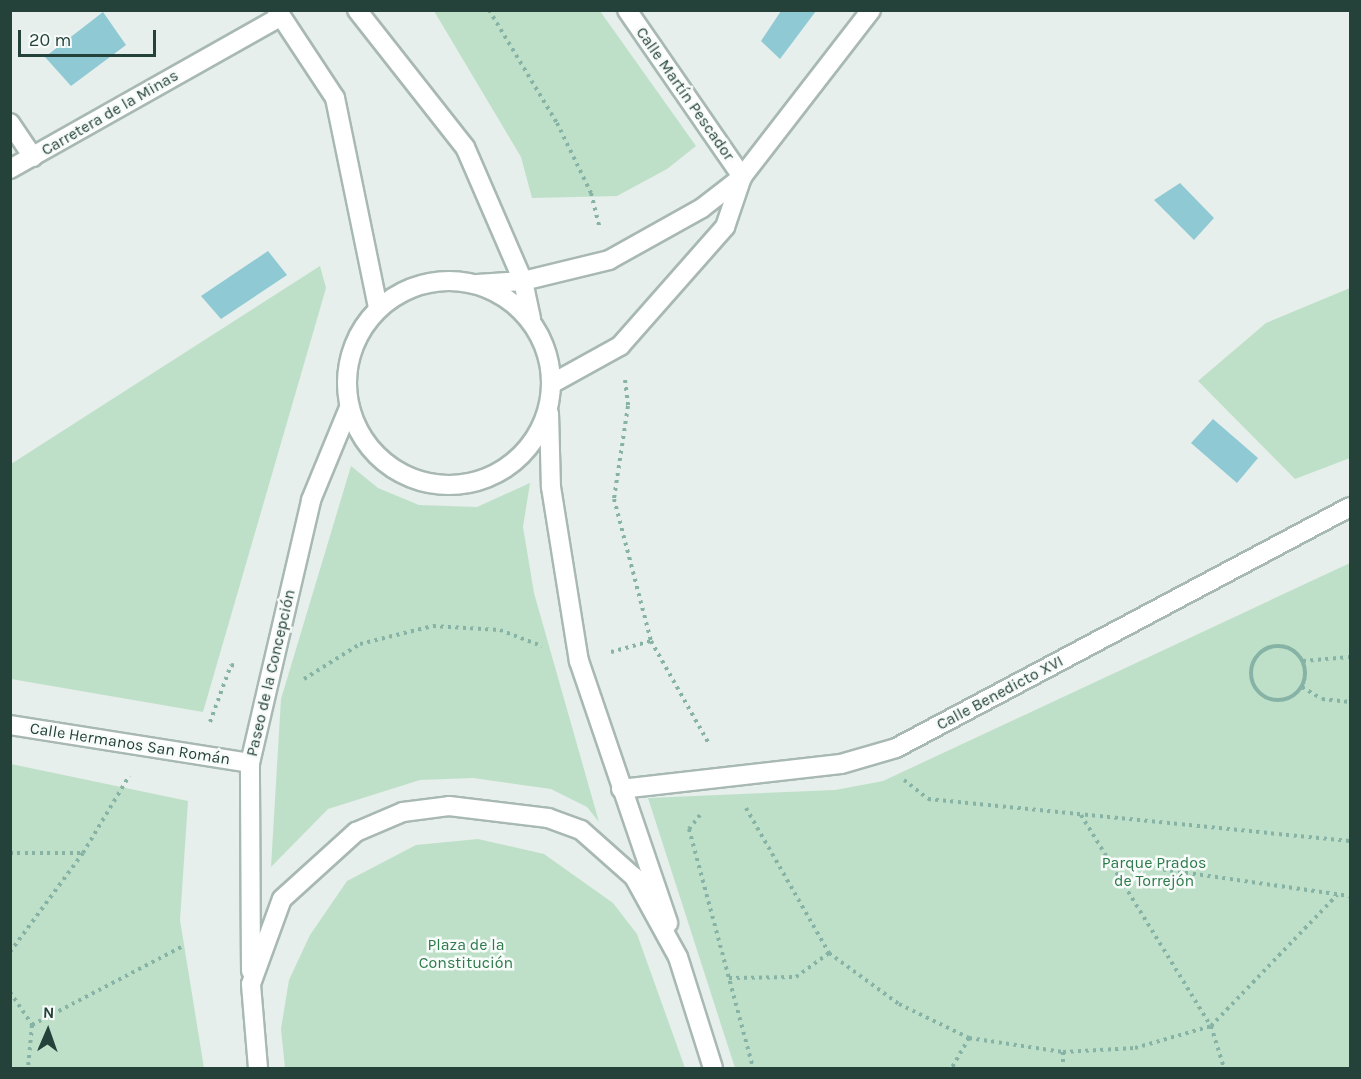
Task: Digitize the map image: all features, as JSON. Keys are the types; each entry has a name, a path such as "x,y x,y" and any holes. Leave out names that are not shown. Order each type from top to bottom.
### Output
{"main road":[{"path":"357,10 465,147 522,281 531,319 547,348 553,382 549,411 551,487 579,661 713,1068"},
{"name":"Calle Martín Pescador","path":"627,10 742,177"},
{"path":"549,411 528,450 492,477 448,487 404,476 368,448 349,408 350,360 356,337 378,308 408,288 442,280 477,284 522,281 619,255 670,230 742,177 871,10"},
{"path":"279,13 335,98 378,308"},
{"name":"Carretera de la Minas","path":"10,169 279,13"},
{"name":"Carretera de la Minas","path":"10,123 33,157"},
{"path":"553,382 620,346 724,227 742,177"},
{"path":"477,284 507,297 531,319"},
{"name":"Paseo de la Concepción","path":"251,984 250,762 269,672 311,500 349,408"},
{"name":"Calle Benedicto XVI","path":"621,789 728,777 873,756 1350,507"},
{"name":"Calle Hermanos San Román","path":"10,725 250,762"},
{"path":"258,1068 251,984 282,899 303,874 356,832 403,812 449,806 539,817 581,830 634,877 678,957"}],"path":[{"path":"489,10 557,123 591,193"},
{"path":"620,346 628,406 614,500 651,641 829,953 899,1004 969,1038 1063,1052 1135,1048 1211,1026 1337,895"},
{"path":"202,721 212,723 231,665 306,680 360,644 433,626 500,630 579,661 651,641"},
{"path":"1303,661 1302,687 1288,699 1270,700 1255,689 1250,672 1257,655 1272,646 1290,649 1303,661 1350,657"},
{"path":"1302,687 1322,699 1350,702"},
{"path":"873,756 928,798 1350,841"},
{"path":"10,952 83,853 131,774 142,774"},
{"path":"728,777 689,829 753,1068"},
{"path":"1081,815 1211,1026 1224,1068"},
{"path":"10,853 83,853"},
{"path":"1111,862 1350,896"},
{"path":"32,1024 183,946"},
{"path":"729,978 796,977 829,953"},
{"path":"10,992 32,1024 28,1068"},
{"path":"952,1068 969,1038"},
{"path":"1063,1052 1063,1068"}],"green space":[{"path":"434,11 600,11 696,146 667,169 617,196 532,198 521,157"},
{"path":"320,266 326,288 203,712 11,679 11,464"},
{"path":"1350,288 1350,458 1295,479 1198,381 1266,323"},
{"path":"351,466 378,488 419,505 477,507 530,483 523,527 534,593 599,822 587,807 551,789 473,778 420,780 328,809 271,867 281,699"},
{"name":"Parque Prados de Torrejón","path":"1350,563 1350,1068 735,1068 648,798 835,790 883,781"},
{"path":"11,764 188,801 180,920 204,1068 11,1068"},
{"name":"Plaza de la Constitución","path":"478,839 544,854 613,903 637,934 685,1068 285,1068 281,1029 289,980 310,935 347,881 416,845"}],"water":[{"path":"781,11 816,11 780,59 761,41"},
{"path":"103,12 126,45 71,86 45,57"},
{"path":"1180,183 1214,218 1194,240 1154,200"},
{"path":"268,251 287,275 221,319 201,296"},
{"path":"1213,419 1258,458 1237,483 1191,443"}]}
